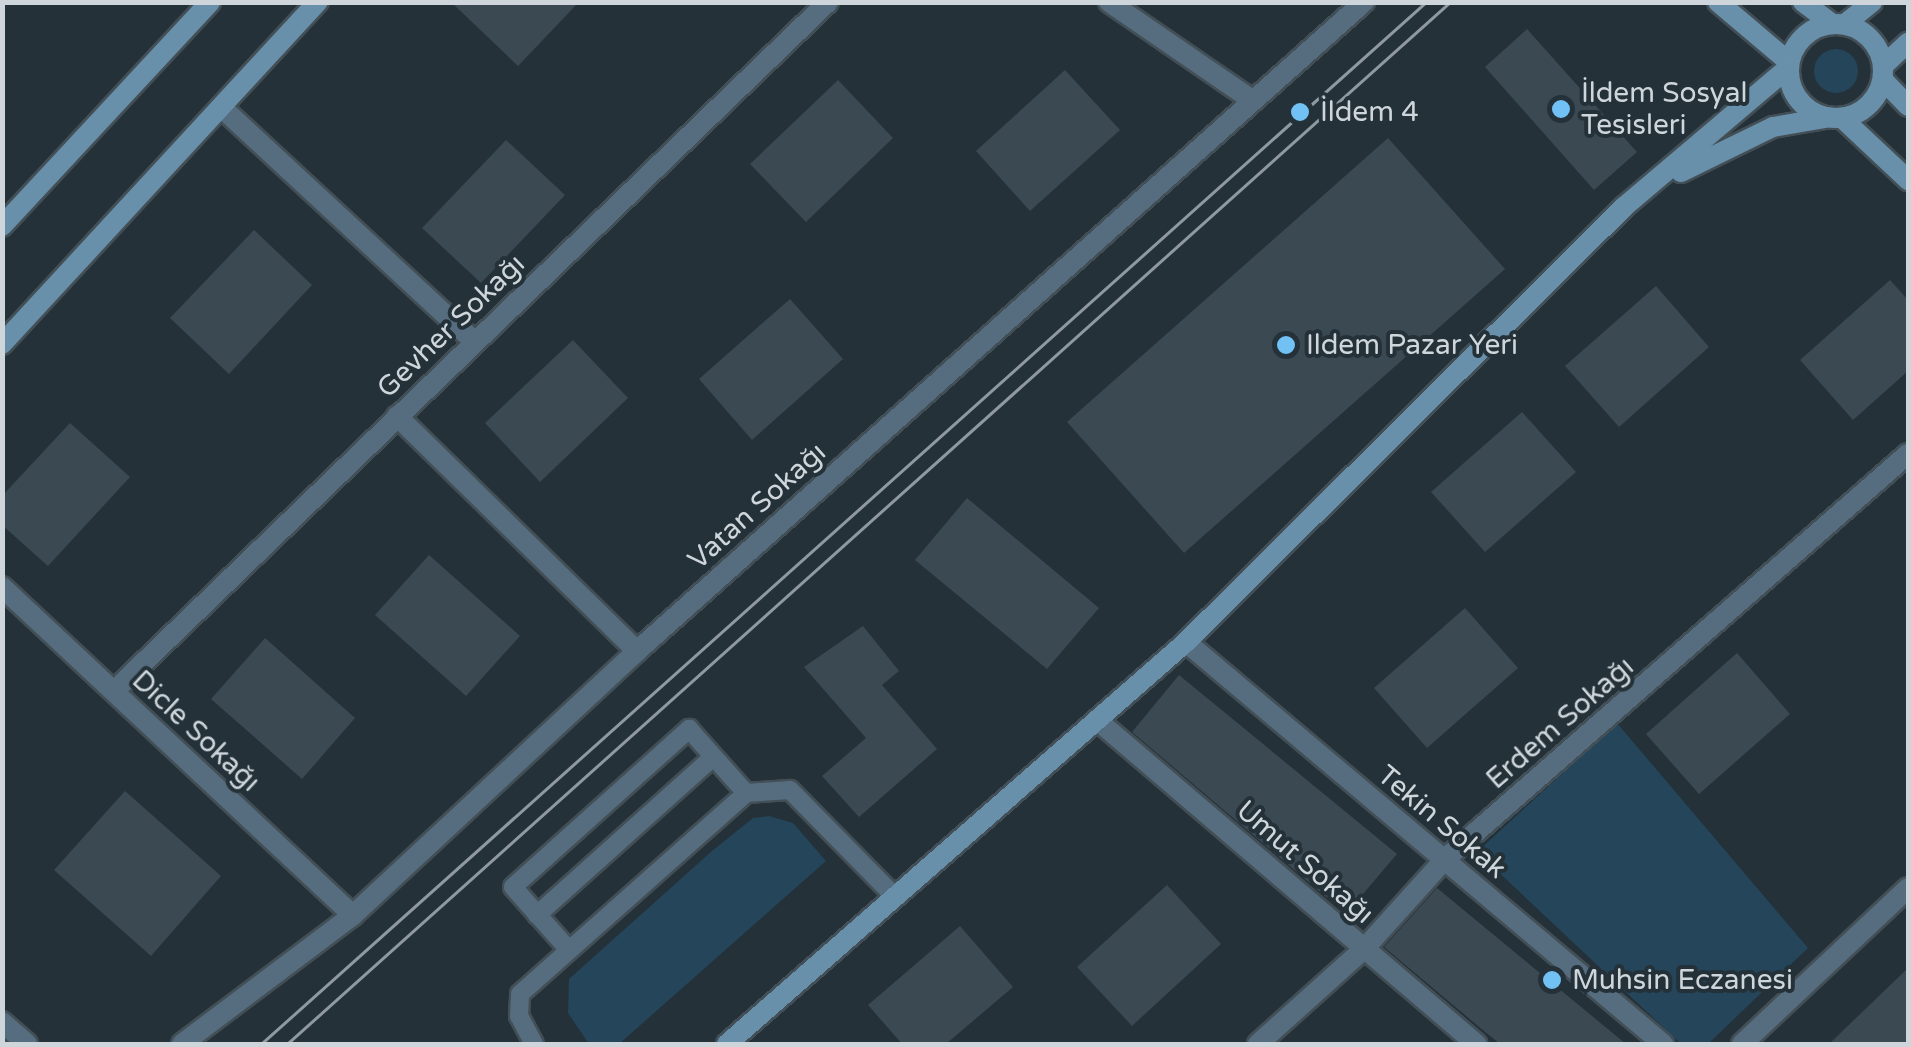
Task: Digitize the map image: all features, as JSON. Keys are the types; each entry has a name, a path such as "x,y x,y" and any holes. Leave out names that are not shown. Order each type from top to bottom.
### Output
{"street":[{"path":"2,226 210,2"},
{"path":"2,344 318,2"},
{"name":"Gevher Sokağı","path":"114,692 828,2"},
{"path":"1109,2 1252,100"},
{"name":"Vatan Sokağı","path":"182,1044 353,915 636,652 1364,2"},
{"path":"1718,2 1789,64 1802,104 1835,118 1908,180"},
{"path":"1802,2 1838,24 1872,38 1884,72 1908,106"},
{"path":"728,1044 1186,642 1624,207 1789,64 1804,36 1838,24 1872,2"},
{"path":"1624,207 1725,144 1773,127 1835,118 1869,106 1884,72 1908,42"},
{"path":"221,108 475,342"},
{"path":"398,416 636,652"},
{"name":"Erdem Sokağı","path":"1258,1044 1364,948 1444,860 1908,454"},
{"name":"Dicle Sokağı","path":"2,587 353,915"},
{"name":"Tekin Sokak","path":"1186,642 1664,1044"},
{"name":"Umut Sokağı","path":"1096,720 1478,1044"},
{"path":"1742,1044 1908,888"},
{"path":"2,1022 26,1044"}],"lane":[{"path":"569,950 513,887 674,742 689,730 746,793"},
{"path":"538,914 713,756"},
{"path":"534,1044 519,1016 520,994 746,793 790,790 896,897"}],"shaded area":[{"path":"1836,49 1852,55 1858,71 1852,87 1836,93 1820,87 1814,71 1820,55"},
{"path":"1617,723 1808,948 1708,1044 1681,1044 1477,852"},
{"path":"769,816 793,823 826,861 619,1044 589,1044 568,1013 569,979 712,851 753,818"}],"building":[{"path":"451,2 579,2 518,66"},
{"name":"İldem Sosyal Tesisleri","path":"1527,29 1637,152 1594,190 1485,67"},
{"path":"1065,70 1120,130 1030,211 976,151"},
{"path":"838,80 893,138 806,222 750,164"},
{"name":"Ildem Pazar Yeri","path":"1388,138 1505,269 1184,553 1067,422"},
{"path":"506,140 565,195 481,283 422,228"},
{"path":"254,230 312,285 229,374 170,318"},
{"path":"1890,280 1908,300 1908,371 1853,420 1800,360"},
{"path":"1656,286 1709,347 1619,427 1565,366"},
{"path":"790,299 843,359 752,440 699,379"},
{"path":"573,340 628,398 540,482 485,423"},
{"path":"1522,412 1576,472 1485,552 1431,492"},
{"path":"70,423 130,477 48,566 2,525 2,496"},
{"path":"967,498 1099,608 1047,669 915,560"},
{"path":"429,555 520,636 466,696 375,615"},
{"path":"1465,608 1518,668 1427,748 1374,688"},
{"path":"863,626 899,671 882,685 937,749 859,817 822,776 866,738 804,667"},
{"path":"265,638 355,718 302,779 211,699"},
{"path":"1737,653 1790,714 1699,794 1646,734"},
{"path":"1179,675 1397,854 1346,914 1132,732"},
{"path":"125,791 221,876 151,956 54,870"},
{"path":"1167,885 1221,944 1132,1026 1077,967"},
{"path":"1437,888 1626,1044 1500,1044 1478,1026 1384,947"},
{"path":"960,926 1013,987 946,1044 902,1044 868,1005"},
{"path":"1908,968 1908,1044 1829,1044"}],"tram line":[{"path":"261,1044 1426,2"},
{"path":"287,1044 1450,2"}],"place":[{"name":"İldem Sosyal Tesisleri","path":"1561,109"},
{"name":"İldem 4","path":"1300,112"},
{"name":"Ildem Pazar Yeri","path":"1286,345"},
{"name":"Muhsin Eczanesi","path":"1552,980"}]}
